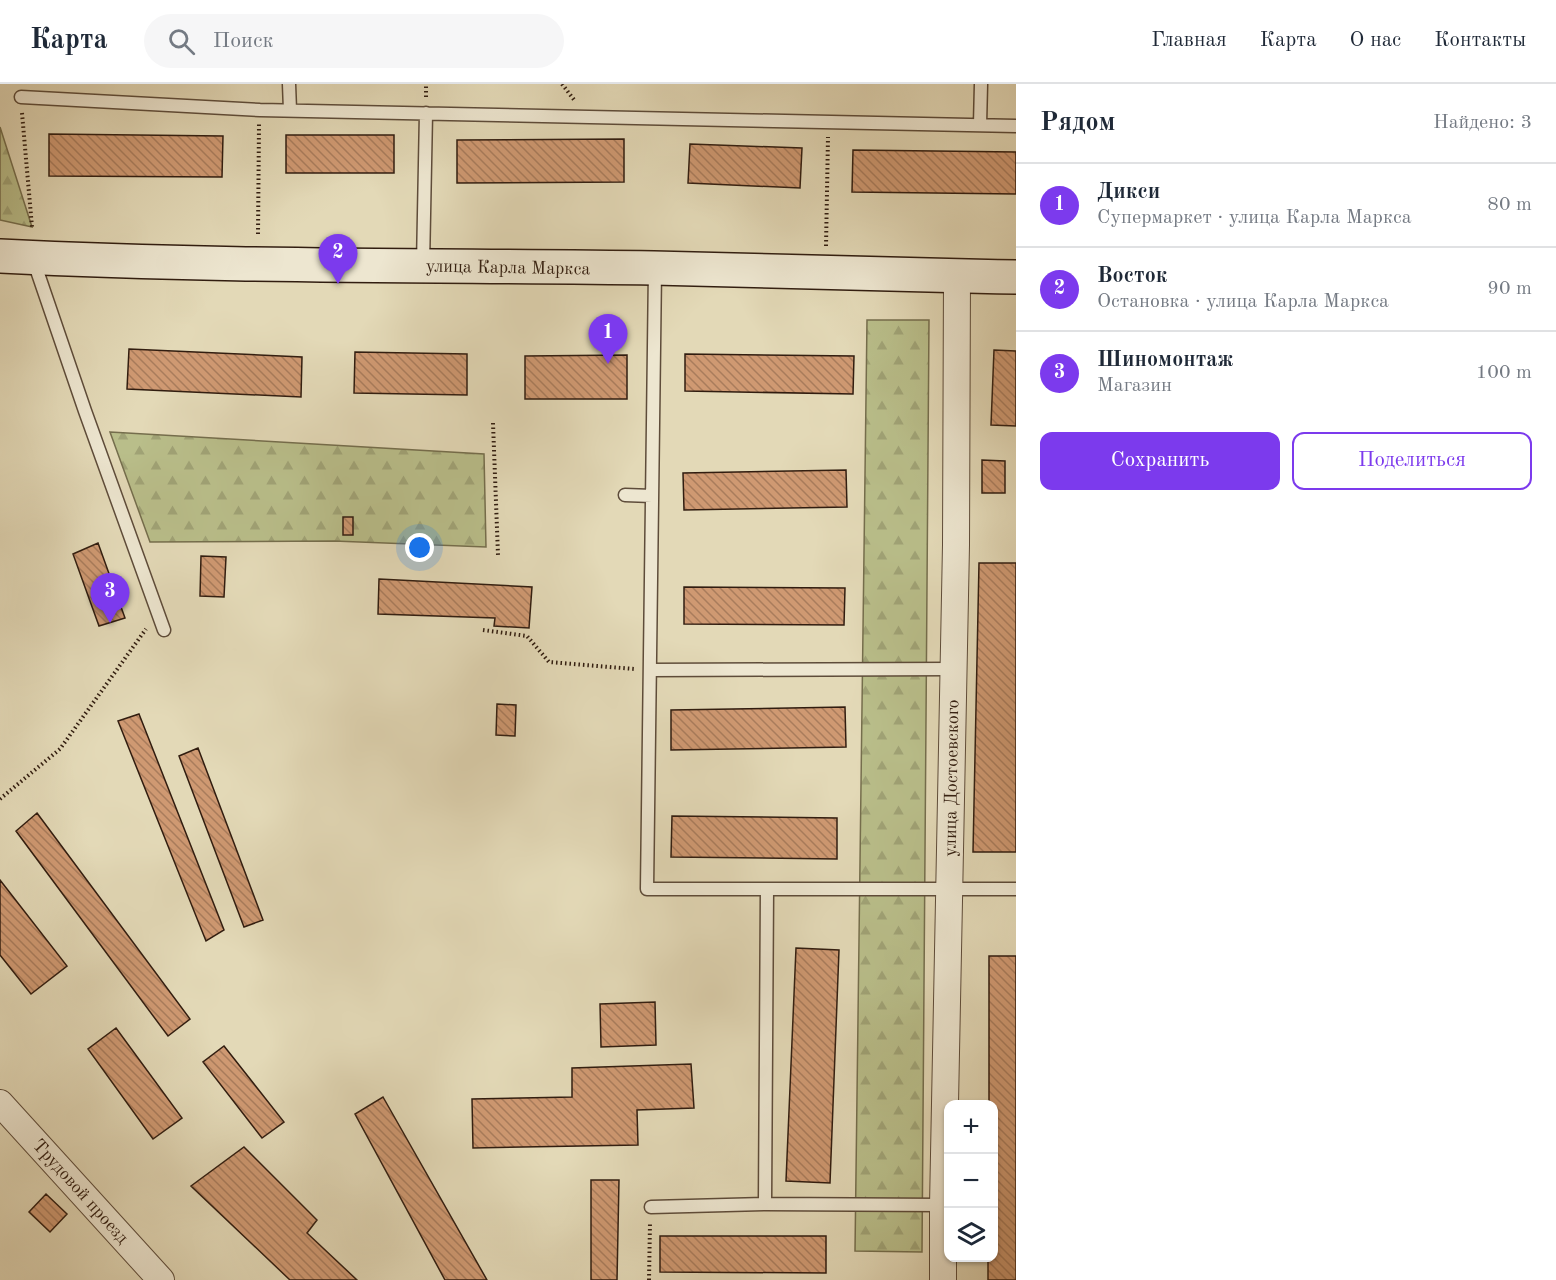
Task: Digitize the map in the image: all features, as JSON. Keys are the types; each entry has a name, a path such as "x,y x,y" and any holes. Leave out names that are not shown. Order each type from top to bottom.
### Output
{"main road":[{"name":"улица Карла Маркса","path":"0,256 32,242 423,266 655,268 1016,277"}],"street":[{"name":"улица Достоевского","path":"943,1280 956,533 957,276"},
{"name":"Трудовой проезд","path":"4,1114 161,1280"}],"lane":[{"path":"289,84 290,110"},
{"path":"980,125 981,84"},
{"path":"21,97 260,110 1016,126"},
{"path":"423,266 426,113"},
{"path":"32,242 85,411 164,630"},
{"path":"655,268 647,889 1016,889"},
{"path":"625,495 652,496"},
{"path":"650,670 952,669"},
{"path":"765,1204 767,889"},
{"path":"651,1207 765,1204 943,1205"}],"path":[{"path":"21,97 32,242"},
{"path":"258,234 260,110"},
{"path":"826,246 829,122"},
{"path":"493,423 498,555"},
{"path":"0,799 60,750 158,611"},
{"path":"483,630 526,636 549,662 650,670"},
{"path":"649,1280 651,1207"}],"green space":[{"path":"0,127 32,227 0,220"},
{"path":"867,320 929,320 922,1252 855,1251"},
{"path":"110,432 484,454 486,547 334,541 150,542"}],"building":[{"path":"49,134 223,136 222,177 49,176"},
{"path":"286,135 394,135 394,173 286,173"},
{"path":"624,139 624,182 457,183 457,140"},
{"path":"690,144 802,148 800,188 688,183"},
{"path":"853,150 1016,152 1016,194 852,192"},
{"path":"129,349 302,357 301,397 127,389"},
{"path":"994,350 1016,351 1016,426 991,425"},
{"path":"355,352 467,354 467,395 354,393"},
{"path":"685,354 854,356 853,394 685,391"},
{"path":"627,355 627,399 525,399 525,356"},
{"path":"982,460 1005,461 1005,493 982,493"},
{"path":"846,470 847,507 684,510 683,473"},
{"path":"343,517 353,517 353,535 343,535"},
{"path":"98,543 125,618 99,626 73,554"},
{"path":"201,556 226,557 224,597 200,596"},
{"path":"979,563 1016,563 1016,852 973,852"},
{"path":"379,579 532,587 529,628 494,626 495,618 378,614"},
{"path":"684,587 845,588 844,625 684,624"},
{"path":"497,704 516,705 515,736 496,735"},
{"path":"845,707 846,747 671,750 671,710"},
{"path":"139,714 224,930 206,941 118,721"},
{"path":"198,748 263,920 244,927 179,756"},
{"path":"37,813 190,1019 168,1036 16,831"},
{"path":"672,816 837,818 837,859 671,857"},
{"path":"0,880 67,966 31,994 0,955"},
{"path":"796,948 839,950 830,1183 786,1181"},
{"path":"989,956 1016,956 1016,1280 988,1280 988,1262 998,1262 998,1100 989,1100"},
{"path":"655,1002 656,1045 601,1047 600,1004"},
{"path":"116,1028 182,1118 153,1139 88,1049"},
{"path":"224,1046 284,1122 262,1138 203,1062"},
{"path":"691,1064 694,1108 637,1110 638,1145 473,1148 472,1099 572,1097 572,1068"},
{"path":"383,1097 487,1280 445,1280 355,1114"},
{"path":"244,1147 317,1220 307,1233 357,1280 290,1280 191,1186"},
{"path":"591,1180 619,1180 617,1280 591,1280"},
{"path":"46,1194 67,1214 50,1232 29,1212"},
{"path":"660,1236 826,1236 826,1273 660,1272"}],"place":[{"name":"Восток","path":"338,284"},
{"name":"Дикси","path":"608,364"},
{"name":"Шиномонтаж","path":"110,623"}]}
